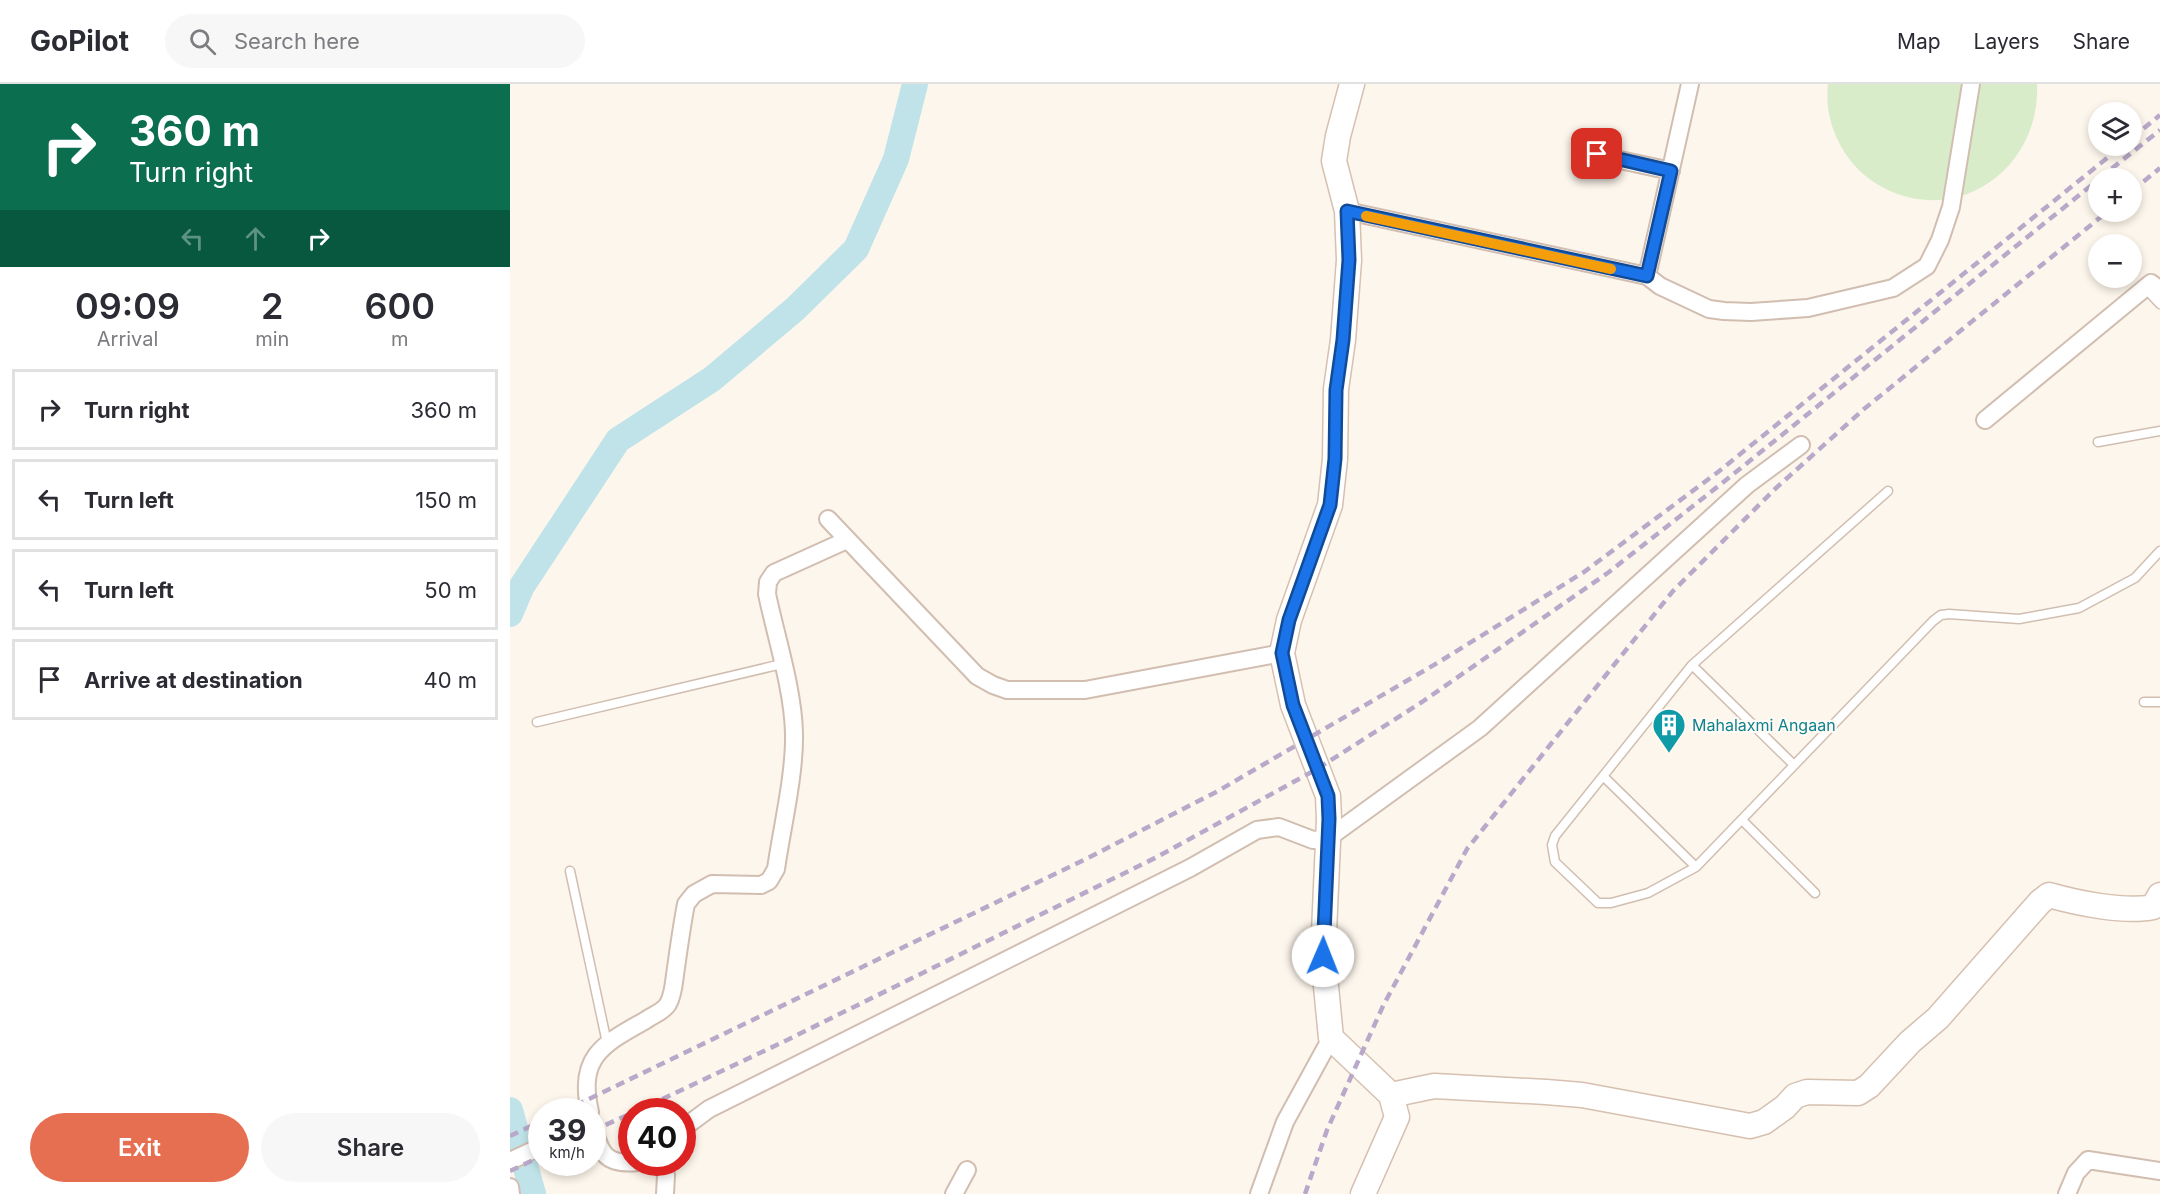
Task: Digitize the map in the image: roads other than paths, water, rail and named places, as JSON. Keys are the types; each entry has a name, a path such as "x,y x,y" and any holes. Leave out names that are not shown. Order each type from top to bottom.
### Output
{"street":[{"path":"1259,1194 1285,1122 1331,1038 1323,956 1328,796 1293,705 1282,653 1289,620 1330,505 1335,459 1336,390 1343,340 1349,260 1347,211 1334,161 1352,84"},
{"path":"1647,276 1689,84"},
{"path":"1347,211 1647,276 1660,286 1708,309 1751,312 1808,308 1893,288 1927,266 1940,240 1951,207 1971,84"},
{"path":"1597,154 1671,171"},
{"path":"1985,420 2152,289"},
{"path":"696,1119 709,1109 1190,868 1257,830 1279,827 1313,840 1327,838 1480,728 1747,485 1801,445"},
{"path":"828,519 977,676 993,686 1007,690 1085,690 1282,653"},
{"path":"586,1098 586,1076 591,1061 607,1043 660,1012 668,1004 686,904 694,894 712,884 760,885 769,881 776,869 793,754 794,732 792,706 767,594 768,582 774,573 847,540"},
{"path":"1390,1095 1434,1086 1582,1095 1750,1126 1764,1122 1785,1107 1795,1096 1807,1092 1858,1093 1869,1086 1910,1042 1938,1018 2032,910 2049,895 2138,910 2153,907 2160,895"},
{"path":"1331,1038 1390,1095 1397,1117 1363,1194"},
{"path":"510,1161 528,1153"},
{"path":"2067,1194 2076,1173 2088,1161 2160,1171"},
{"path":"954,1194 968,1170"},
{"path":"665,1194 666,1176"},
{"path":"510,1187 511,1194"}],"lane":[{"path":"2152,289 2160,304"},
{"path":"2098,442 2160,431"},
{"path":"1888,491 1692,665 1556,836 1552,845 1555,862 1598,903 1604,904 1648,893 1696,867 1876,678 1941,615 1957,613 2019,619 2079,608 2135,578 2160,551"},
{"path":"537,722 782,664"},
{"path":"1692,665 1794,765"},
{"path":"2144,702 2160,702"},
{"path":"1604,776 1696,867"},
{"path":"1742,820 1815,893"},
{"path":"570,871 607,1043"}],"waterway":[{"path":"510,614 522,586 618,440 712,379 795,309 856,249 896,159 915,84"},
{"path":"510,1110 533,1194"}],"railway":[{"path":"2142,130 2160,115"},
{"path":"2112,168 2160,130"},
{"path":"591,1098 1088,858 1218,791 1439,662 1584,572 1718,472 2110,156"},
{"path":"2142,183 2160,168"},
{"path":"665,1098 1157,857 1317,769 1422,702 1609,572 2088,188"},
{"path":"1305,1194 1327,1130 1383,1006 1467,849 1673,591 1775,489 1864,409 2095,222"},
{"path":"606,1125 618,1119"},
{"path":"510,1136 528,1128"},
{"path":"510,1171 528,1163"}],"place":[{"name":"Mahalaxmi Angaan","path":"1669,754"}]}
